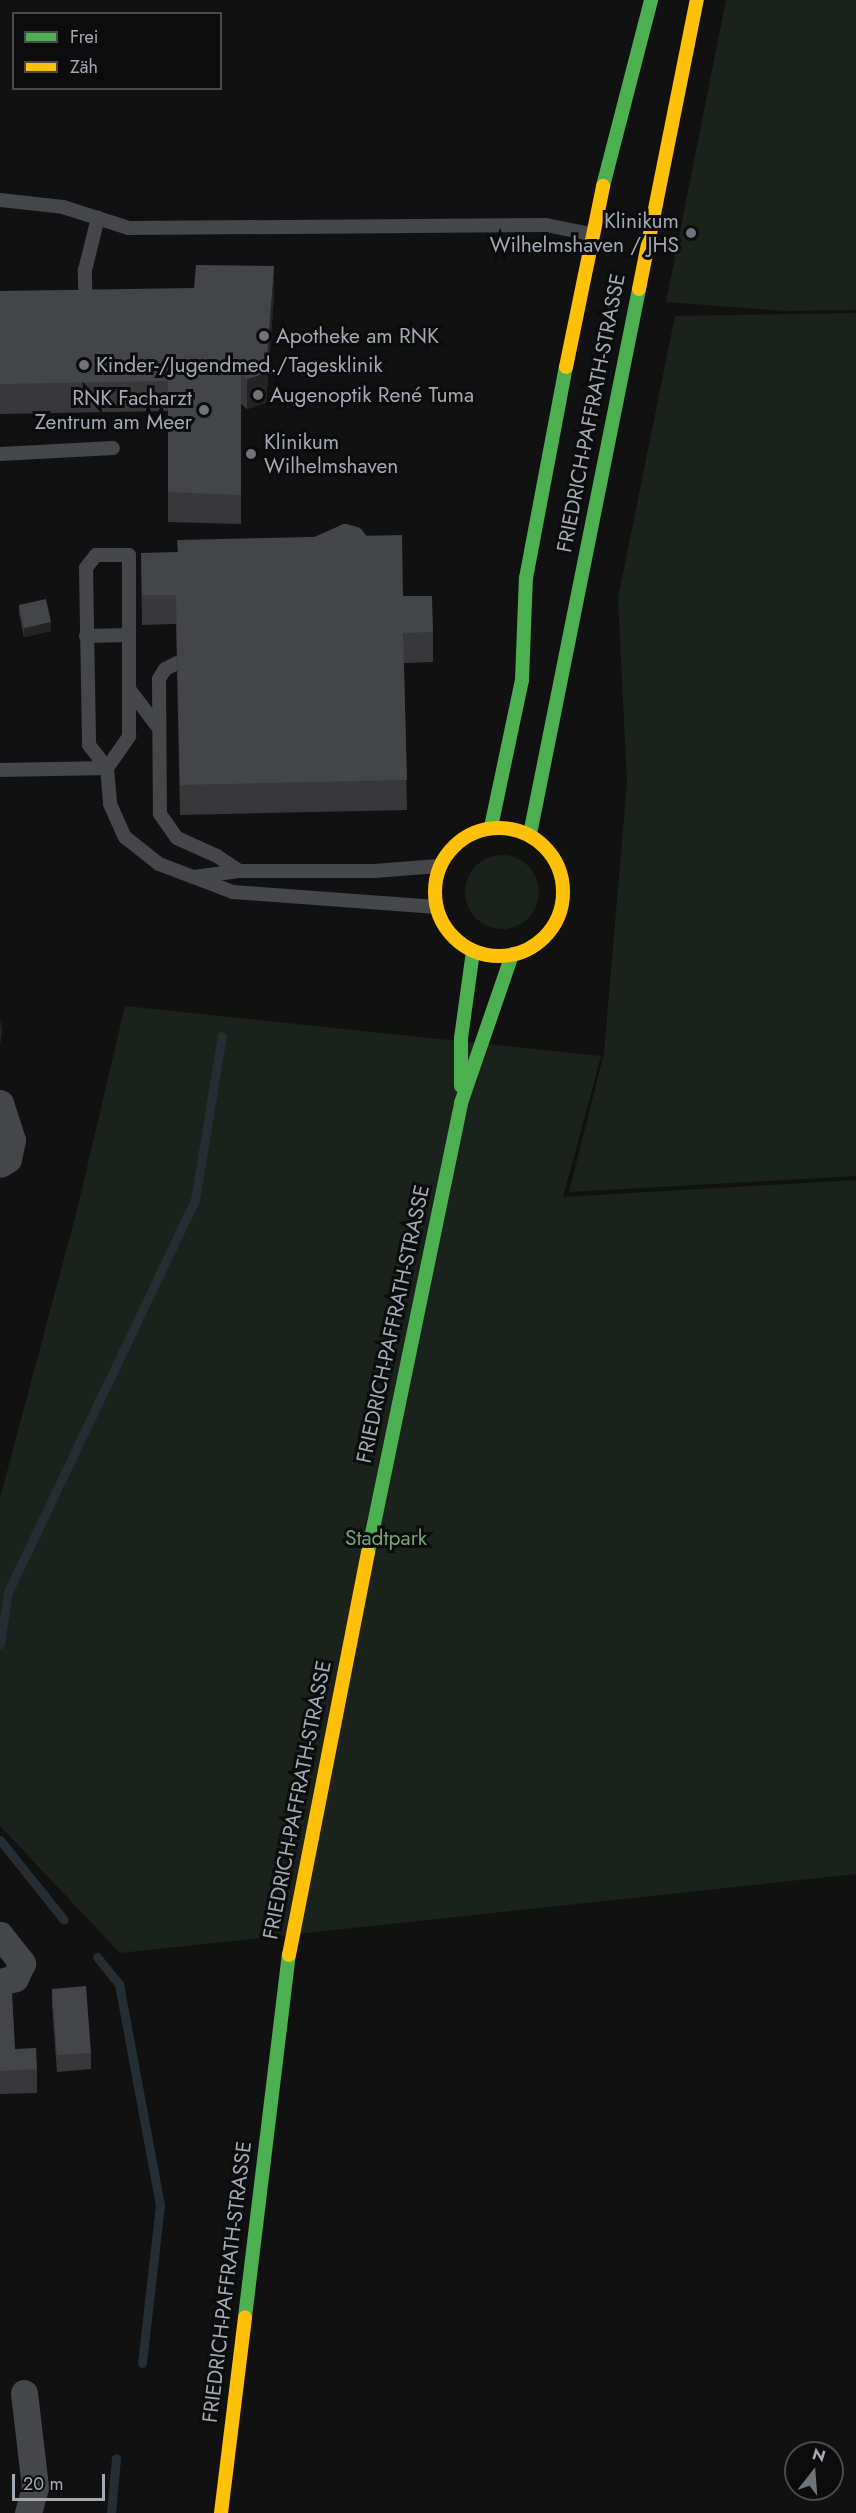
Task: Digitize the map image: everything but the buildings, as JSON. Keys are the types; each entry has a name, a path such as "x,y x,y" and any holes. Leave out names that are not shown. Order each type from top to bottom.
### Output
{"main road":[{"name":"FRIEDRICH-PAFFRATH-STRASSE","path":"491,827 522,680 526,578 591,234 651,0"},
{"name":"FRIEDRICH-PAFFRATH-STRASSE","path":"530,834 697,0"},
{"path":"491,827 530,834 557,862 563,901 558,920 546,937 512,955 492,956 473,951 444,926 436,907 435,887 439,866 460,841 491,827"},
{"name":"FRIEDRICH-PAFFRATH-STRASSE","path":"461,1103 461,1038 473,951"},
{"name":"FRIEDRICH-PAFFRATH-STRASSE","path":"221,2513 293,1918 461,1103 485,1042 512,955"}],"street":[{"path":"0,1103 12,1140 8,1159 0,1164"},
{"path":"0,1935 22,1963 15,1978 0,1982"},
{"path":"24,2393 36,2487 28,2513"}],"lane":[{"path":"0,200 63,207 129,228 546,225 591,234"},
{"path":"86,310 85,270 98,218"},
{"path":"0,454 113,448"},
{"path":"304,548 345,531 365,542 374,565"},
{"path":"146,554 96,555 89,559 86,568 89,745 106,768 110,804 125,837 159,864 189,878 234,892 436,907"},
{"path":"106,768 129,736 129,555"},
{"path":"86,636 129,634"},
{"path":"177,663 165,669 159,679 160,814 177,838 217,856 239,871"},
{"path":"129,689 158,727"},
{"path":"0,770 106,768"},
{"path":"189,878 239,871 374,871 439,866"}],"green space":[{"path":"726,0 856,0 856,310 785,311 666,302"},
{"path":"856,313 856,1176 569,1192 604,1053 627,783 618,598 675,316"},
{"path":"502,855 523,861 533,871 539,892 533,913 523,923 502,929 481,923 471,913 465,892 471,871 481,861"},
{"name":"Stadtpark","path":"125,1006 601,1056 563,1197 856,1180 856,1874 120,1953 0,1826 0,1498 77,1210"}],"waterway":[{"path":"0,1644 8,1592 195,1200 222,1036"},
{"path":"0,1840 64,1920"},
{"path":"97,1957 119,1984 160,2205 142,2363"},
{"path":"111,2513 116,2458"}],"traffic: fast":[{"path":"603,186 651,0"},
{"path":"530,834 639,289"},
{"path":"491,827 522,680 526,578 566,367"},
{"path":"461,1086 461,1038 473,951"},
{"path":"368,1553 461,1103 512,955"},
{"path":"245,2317 289,1955"}],"traffic: slow":[{"path":"639,289 697,0"},
{"path":"566,367 603,186"},
{"path":"499,828 524,833 544,847 558,867 563,892 558,917 544,937 524,951 499,956 474,951 454,937 440,917 435,892 440,867 454,847 474,833 499,828"},
{"path":"289,1955 368,1553"},
{"path":"221,2513 245,2317"}],"place":[{"name":"Klinikum Wilhelmshaven / JHS","path":"691,233"},
{"name":"Apotheke am RNK","path":"264,336"},
{"name":"Kinder-/Jugendmed./Tagesklinik","path":"84,365"},
{"name":"Augenoptik René Tuma","path":"258,395"},
{"name":"RNK Facharzt Zentrum am Meer","path":"204,410"},
{"name":"Klinikum Wilhelmshaven","path":"251,454"}]}
